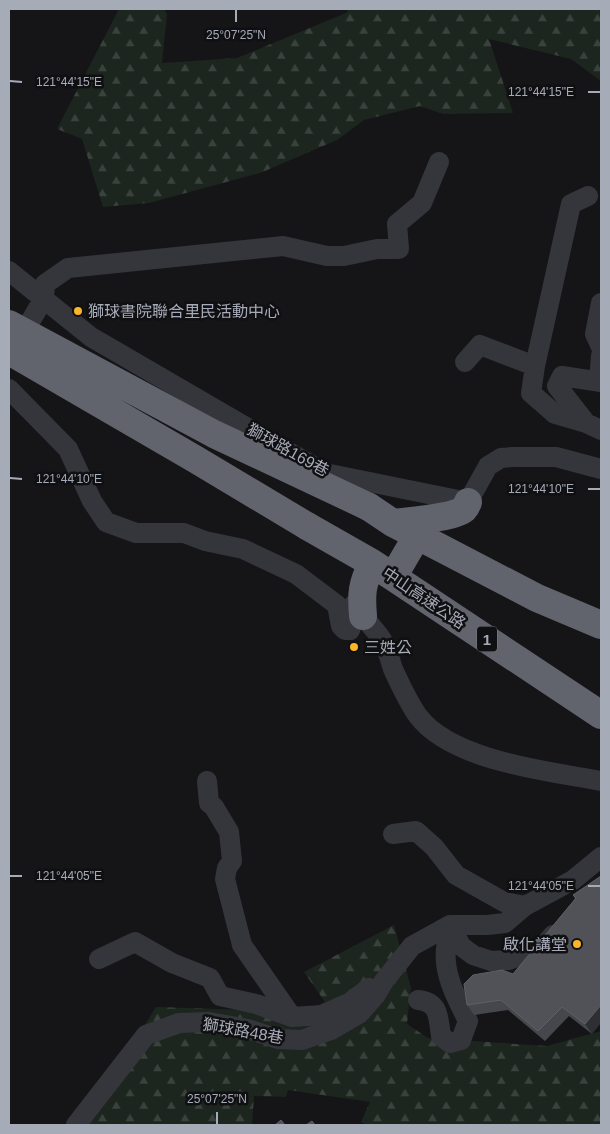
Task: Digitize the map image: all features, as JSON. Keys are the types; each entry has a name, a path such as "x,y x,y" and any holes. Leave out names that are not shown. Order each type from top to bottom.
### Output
{"highway":[{"path":"18,326 214,434 369,507 393,523 537,598 601,624"},
{"name":"中山高速公路","path":"9,351 382,570 601,715"},
{"path":"393,523 456,513 464,510 468,502"},
{"path":"362,606 363,583 382,570 417,536"}],"street":[{"path":"9,359 18,326 44,298 45,284 68,268 284,246 327,256 344,256 377,249 399,249 397,224 422,203 439,162"},
{"path":"588,196 571,204 535,366 531,393 555,414 594,427"},
{"name":"獅球路169巷","path":"9,271 91,337 325,474 468,502"},
{"path":"601,303 595,334 601,347"},
{"path":"9,315 18,326"},
{"path":"465,362 480,346 535,366"},
{"path":"594,427 557,386 562,376 600,382 601,356"},
{"path":"9,389 68,449 92,500 106,522 136,533 184,533 243,549 296,574 337,606 341,626 345,630 350,630 352,624 350,609 362,606 384,643 394,670 410,702 418,716 433,732 470,751 498,761 601,781"},
{"path":"468,502 488,466 502,458 556,457 601,469"},
{"path":"207,781 209,803 214,807 229,832 232,861 227,868 225,879 242,945 292,1017"},
{"path":"393,834 416,831 434,847 456,875 504,902 525,906"},
{"name":"獅球路48巷","path":"76,1125 146,1035 179,1023 209,1022 248,1029 278,1039 302,1040 331,1030 360,1013 412,946 450,925 505,923 525,906 573,880 601,857"},
{"path":"450,925 461,946 473,955 491,961 509,960 543,947 568,918"},
{"path":"418,1000 428,1001 437,1010 442,1036 450,1042 461,1040 468,1021 456,998 449,976 446,951 450,925"},
{"path":"99,959 135,942 172,963 210,978 220,996 256,1004 292,1017 322,1015 349,1003 371,986 384,981"}],"green space":[{"path":"119,9 164,9 167,14 162,63 237,58 346,13 349,9 601,9 601,81 571,59 489,39 513,113 443,114 420,106 364,120 337,140 260,173 149,203 103,207 82,139 57,129"},
{"path":"394,925 411,988 407,1024 428,1038 547,1046 601,1031 601,1125 367,1125 361,1122 370,1102 288,1090 286,1097 254,1096 252,1125 82,1125 156,1007 249,1010 282,1022 325,1002 304,972"}],"building":[{"name":"啟化講堂","path":"601,876 601,1005 585,1024 562,1007 538,1031 501,1000 467,1005 464,984 473,975 502,970 513,974 576,898 573,895"},
{"path":"281,1120 285,1125 275,1125"},
{"path":"312,1121 315,1125 306,1125"}],"place":[{"name":"獅球書院聯合里民活動中心","path":"78,311"},
{"name":"三姓公","path":"354,647"},
{"name":"啟化講堂","path":"577,944"}]}
